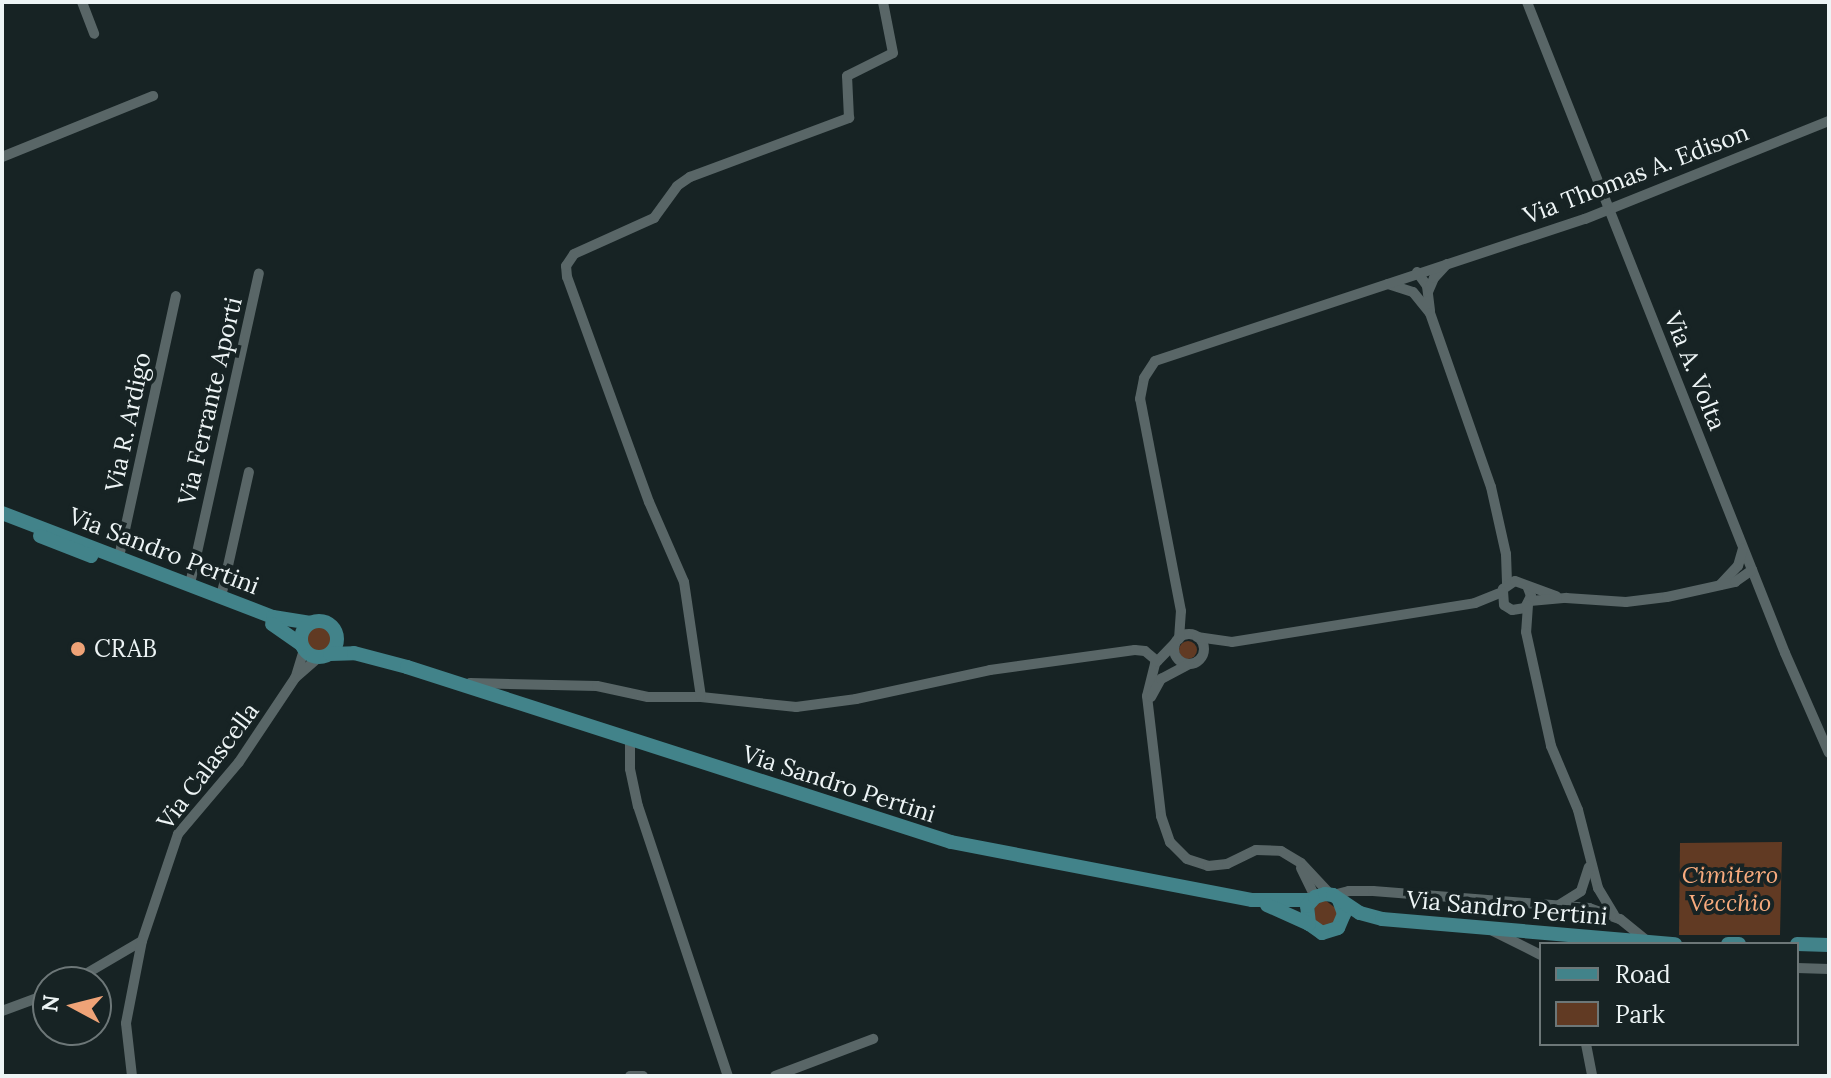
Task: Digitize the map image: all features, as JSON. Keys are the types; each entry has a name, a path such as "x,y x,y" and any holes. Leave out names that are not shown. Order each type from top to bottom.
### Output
{"main road":[{"name":"Via Sandro Pertini","path":"2,513 278,619 326,622 337,635 366,656"},
{"name":"Via Sandro Pertini","path":"2,522 271,623 302,647 324,656 366,656 951,842 1259,901 1335,897 1360,913 1382,919 1648,942"},
{"path":"302,647 302,632 311,623"},
{"path":"324,656 336,645 337,635"},
{"path":"1335,897 1344,914 1338,928"},
{"path":"1309,924 1306,912 1313,898"},
{"path":"1259,901 1322,933 1382,919"},
{"path":"1799,944 1829,945"}],"street":[{"path":"82,2 94,34"},
{"path":"701,697 684,582 651,507 567,277 566,266 574,254 654,218 677,186 690,177 849,118 847,76 893,53 883,2"},
{"name":"Via A. Volta","path":"1527,2 1752,570 1829,753"},
{"path":"2,157 153,96"},
{"name":"Via Thomas A. Edison","path":"1181,611 1140,404 1140,389 1146,372 1167,355 1609,210 1829,121"},
{"path":"1424,295 1438,273 1455,260"},
{"path":"1417,272 1478,446 1506,554 1508,608 1526,632"},
{"name":"Via Ferrante Aporti","path":"190,584 259,274"},
{"path":"1378,286 1405,287 1424,295"},
{"name":"Via R. Ardigo","path":"119,557 176,296"},
{"path":"221,597 249,472"},
{"path":"1733,578 1743,547"},
{"path":"1506,554 1526,585 1529,603 1526,632 1551,746 1575,803 1598,888 1615,916 1648,942"},
{"path":"1475,603 1508,608 1566,598 1626,602 1719,585 1752,570"},
{"path":"1733,578 1761,592"},
{"path":"1148,710 1161,679 1232,642 1475,603 1505,588 1526,585 1566,598"},
{"path":"1181,611 1203,647 1202,656"},
{"path":"1181,611 1176,657 1189,664"},
{"path":"1232,642 1196,636 1177,641 1157,661 1148,684 1148,710 1161,816 1173,847 1192,861 1208,866 1223,865 1265,849 1281,851 1296,859 1335,897 1349,891 1373,891 1589,908 1615,916"},
{"name":"Via Calascella","path":"295,678 302,647"},
{"path":"456,683 591,686 653,698 701,697 767,706 804,707 990,670 1137,649 1157,661"},
{"name":"Via Calascella","path":"132,1076 126,1023 142,941 178,834 239,762 295,678 324,656"},
{"path":"1817,727 1829,735"},
{"path":"630,740 629,764 638,806 728,1076"},
{"path":"1556,907 1583,888 1588,853"},
{"path":"1296,859 1313,898"},
{"path":"1476,926 1539,954"},
{"path":"99,966 142,941"},
{"path":"1799,968 1829,969"},
{"path":"2,1011 32,1000"},
{"path":"775,1076 873,1039"},
{"path":"1586,1046 1589,1073"},
{"path":"630,1076 643,1076"}],"green space":[{"path":"319,625 329,629 333,639 329,649 319,653 309,649 305,639 309,629"},
{"path":"1184,641 1192,641 1197,650 1195,657 1184,659 1179,654 1179,646"},
{"name":"Cimitero Vecchio","path":"1782,842 1780,935 1679,935 1680,843"},
{"path":"1325,900 1338,910 1335,922 1323,927 1315,922 1314,905"}],"place":[{"name":"CRAB","path":"78,649"}]}
